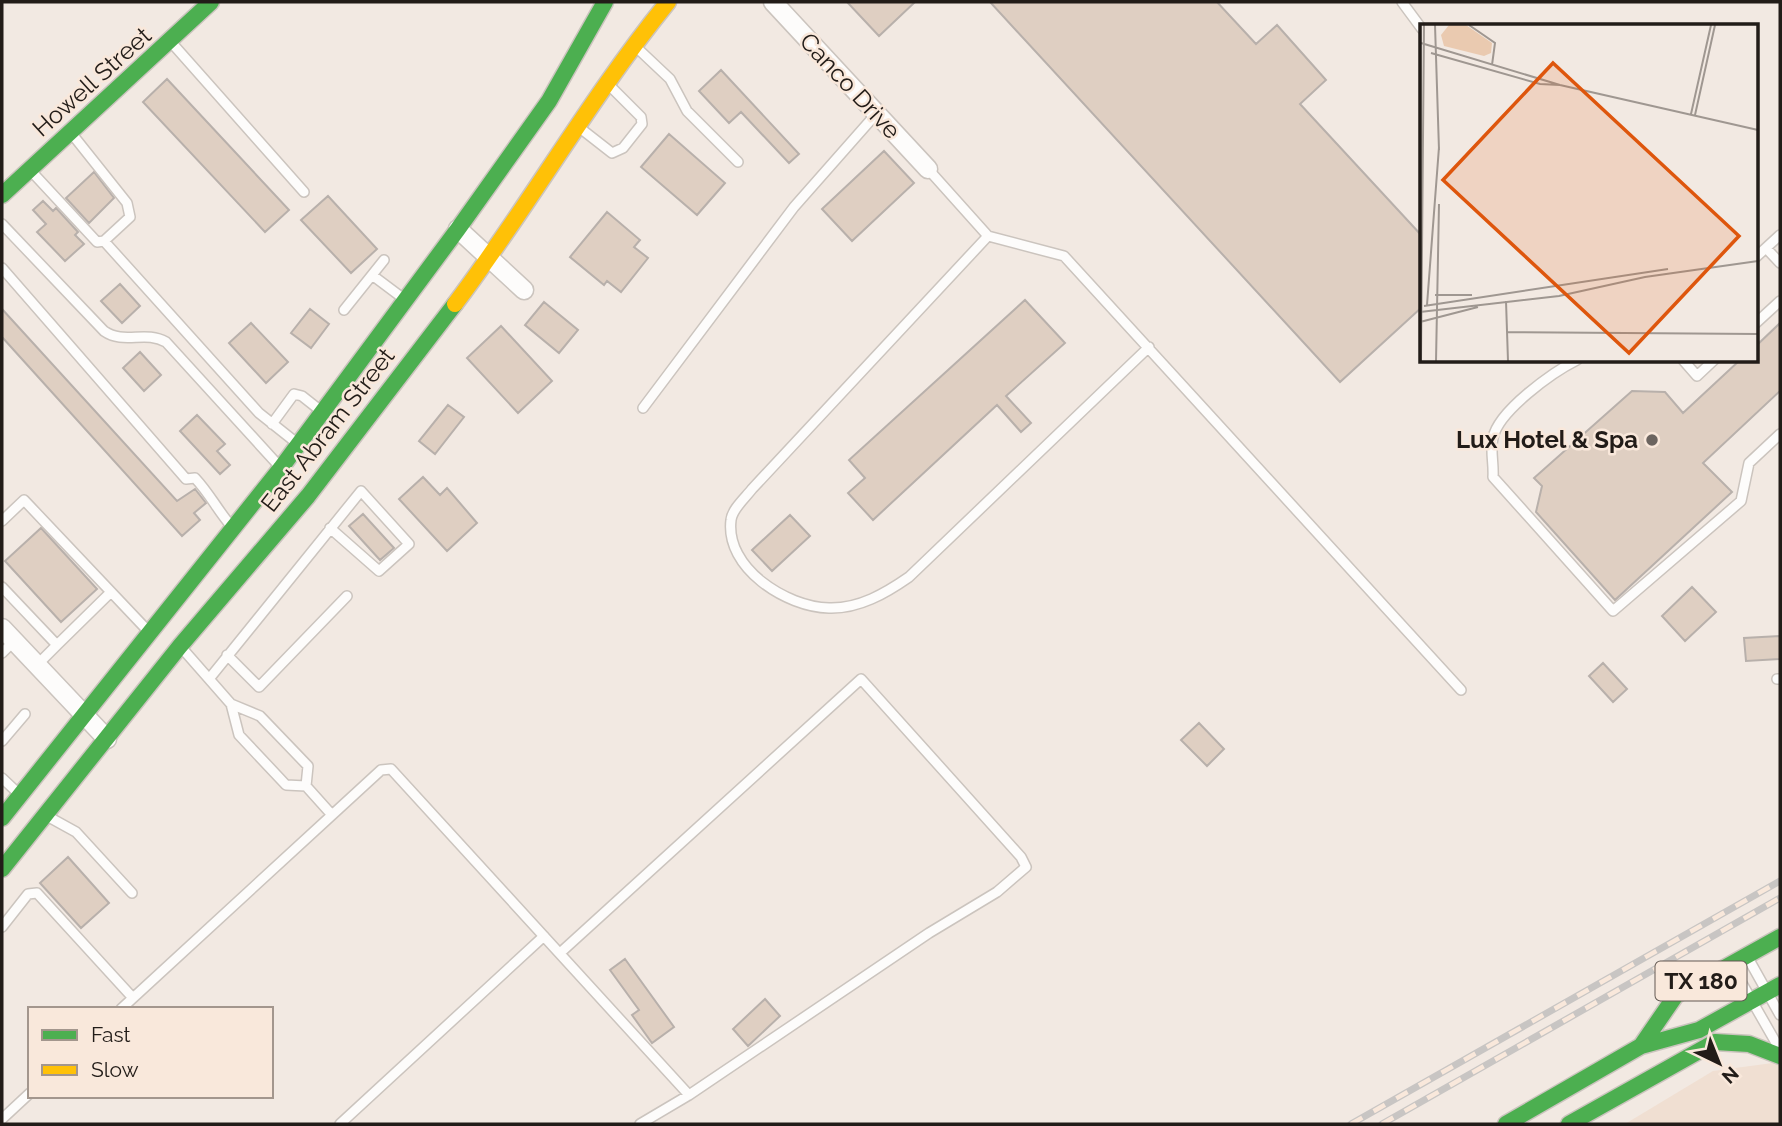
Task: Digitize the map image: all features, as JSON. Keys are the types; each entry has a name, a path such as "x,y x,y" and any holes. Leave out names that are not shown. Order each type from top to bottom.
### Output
{"main road":[{"name":"Howell Street","path":"2,195 212,2"},
{"name":"East Abram Street","path":"2,818 281,468 406,300 549,101 606,2"},
{"name":"East Abram Street","path":"2,869 180,646 309,496 488,260 580,128 633,45 668,2"},
{"path":"180,646 174,632 175,624 240,539 256,513 266,487"},
{"name":"TX 180","path":"1641,1046 1676,995 1780,937"},
{"name":"TX 180","path":"1506,1124 1641,1046 1699,1030 1774,988"},
{"path":"1569,1124 1715,1042 1740,1042 1764,1047 1780,1056"}],"street":[{"name":"Canco Drive","path":"773,2 928,169"},
{"path":"458,229 488,260 524,290"},
{"path":"6,641 37,665 107,739"}],"lane":[{"path":"1402,2 1420,26"},
{"path":"171,42 304,192"},
{"path":"633,45 670,79 687,111 738,162"},
{"path":"580,128 612,153 623,148 642,124 640,117 608,84"},
{"path":"643,408 794,207 876,114"},
{"path":"30,170 90,238 97,242 104,241 130,216 131,210 71,133"},
{"path":"928,169 988,236 1064,256 1461,690"},
{"path":"2,224 113,338 154,335 166,342 281,468"},
{"path":"1758,255 1780,235"},
{"path":"988,236 752,489 731,516 731,538 737,555 752,573 776,591 829,608 883,594 909,577 1149,347"},
{"path":"104,241 259,413 299,444"},
{"path":"1766,248 1780,263"},
{"path":"344,310 384,260"},
{"path":"2,268 186,479 195,478 212,497 214,506 233,528"},
{"path":"372,275 406,300"},
{"path":"1758,321 1780,301"},
{"path":"1573,362 1549,375 1497,426 1492,448 1493,477 1613,611 1741,501 1749,463 1780,434"},
{"path":"1685,362 1697,376 1712,362"},
{"path":"272,424 294,394 302,396 323,412"},
{"path":"209,679 227,655 330,528 361,491 409,544 379,571 330,528"},
{"path":"2,521 24,500 150,633"},
{"path":"2,587 57,645"},
{"path":"37,665 111,592"},
{"path":"227,655 259,687 347,596"},
{"path":"180,646 231,704 260,716 308,766 306,786"},
{"path":"560,954 861,679 1021,856 1026,867 997,892 929,933 689,1095 640,1124"},
{"path":"231,704 239,735 286,785 306,786 332,815"},
{"path":"2,741 25,714"},
{"path":"123,1007 381,770 391,769 689,1095"},
{"path":"2,778 21,795"},
{"path":"45,815 76,832 132,893"},
{"path":"2,927 29,894 37,893 133,998"},
{"path":"340,1124 544,936"},
{"path":"1746,956 1774,988 1780,1015"},
{"path":"1731,964 1780,1049"},
{"path":"2,1119 28,1095"}],"shaded area":[{"path":"1780,1062 1780,1124 1625,1124 1713,1071"}],"building":[{"path":"847,2 915,2 879,36"},
{"path":"990,2 1217,2 1256,44 1277,25 1326,80 1300,104 1420,234 1420,309 1340,382"},
{"path":"721,70 799,154 789,163 741,112 729,123 699,91"},
{"path":"167,79 289,210 265,232 143,102"},
{"path":"669,134 725,183 697,215 641,167"},
{"path":"884,151 914,183 852,241 822,209"},
{"path":"94,172 114,198 89,223 66,198"},
{"path":"328,196 377,249 351,273 301,220"},
{"path":"43,201 53,211 56,208 78,232 75,235 84,244 65,261 37,232 46,224 33,210"},
{"path":"607,212 640,240 634,247 648,258 621,292 607,281 604,285 570,257"},
{"path":"120,284 140,306 122,323 101,301"},
{"path":"1025,300 1065,343 1006,396 1031,423 1021,432 997,405 873,520 848,493 865,478 849,460"},
{"path":"544,302 578,330 559,353 525,325"},
{"path":"2,309 177,501 195,489 206,503 194,513 200,520 182,536 2,337"},
{"path":"310,309 329,324 311,348 291,333"},
{"path":"251,323 288,362 266,383 229,343"},
{"name":"Lux Hotel & Spa","path":"1780,323 1780,391 1703,463 1732,492 1615,600 1536,512 1542,486 1534,478 1632,391 1665,392 1683,413 1738,362 1758,362 1758,344"},
{"path":"501,326 552,381 518,413 467,358"},
{"path":"140,352 161,375 144,391 123,368"},
{"path":"448,405 464,417 435,454 419,441"},
{"path":"197,415 225,444 217,451 230,465 220,474 180,431"},
{"path":"423,477 440,495 447,488 477,523 447,551 399,499"},
{"path":"363,514 394,548 380,560 349,526"},
{"path":"790,515 810,536 772,571 752,550"},
{"path":"41,528 97,589 61,622 5,561"},
{"path":"1692,587 1716,612 1685,641 1662,616"},
{"path":"1780,636 1780,659 1746,661 1744,638"},
{"path":"1603,663 1627,689 1613,702 1589,676"},
{"path":"1199,723 1224,749 1207,766 1181,740"},
{"path":"68,857 109,903 81,928 40,883"},
{"path":"625,959 674,1027 652,1043 632,1015 639,1010 610,970"},
{"path":"765,999 780,1016 748,1046 733,1029"}],"railway":[{"path":"1351,1124 1780,881"},
{"path":"1382,1124 1780,898"}],"traffic: fast":[{"path":"2,195 211,2"},
{"path":"2,818 281,468 458,229 549,101 605,2"},
{"path":"2,869 180,646 308,496 455,304"},
{"path":"1641,1046 1676,995 1780,937"},
{"path":"1506,1124 1641,1046 1699,1030 1780,985"},
{"path":"1569,1124 1715,1042 1749,1044 1780,1056"}],"traffic: slow":[{"path":"455,304 612,76 668,2"}],"place":[{"name":"Lux Hotel & Spa","path":"1652,440"}]}
